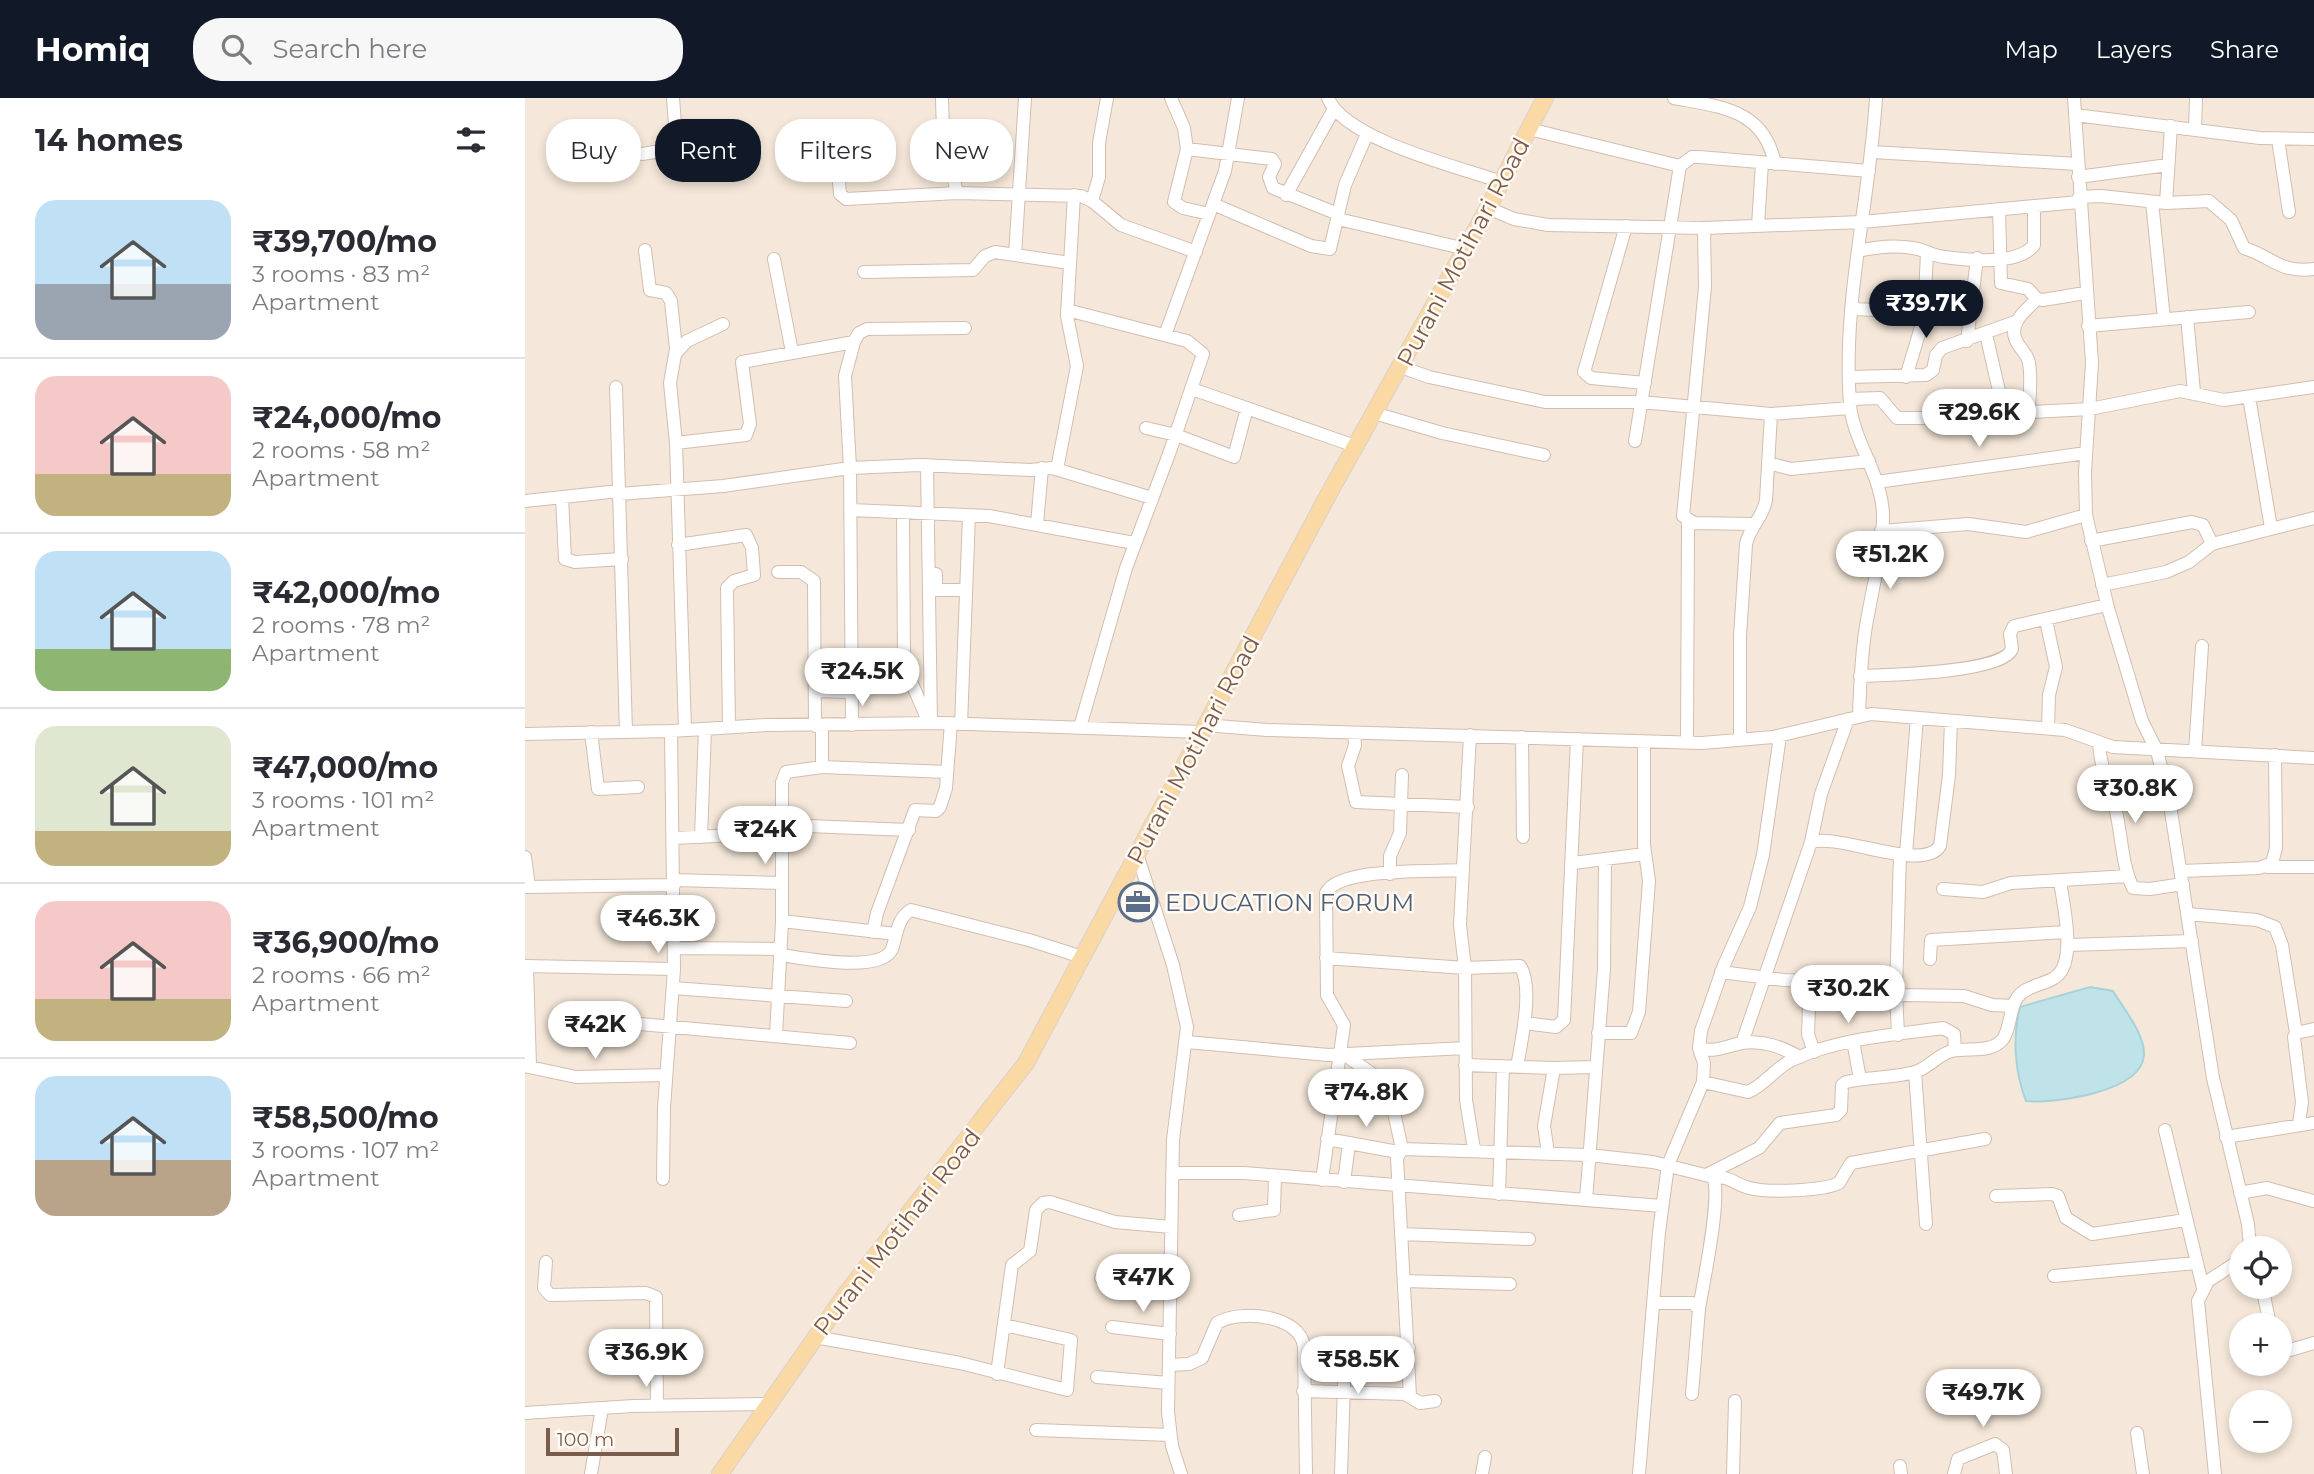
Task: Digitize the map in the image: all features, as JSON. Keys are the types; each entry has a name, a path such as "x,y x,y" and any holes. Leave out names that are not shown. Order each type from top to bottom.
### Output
{"main road":[{"name":"Purani Motihari Road","path":"720,1474 867,1266 1018,1075 1355,446 1466,249 1545,98"}],"street":[{"path":"642,154 661,151 673,145 676,137 673,98"},
{"path":"942,98 943,134 957,193"},
{"path":"1015,255 1025,98"},
{"path":"1092,201 1098,184 1099,143 1108,98"},
{"path":"1171,98 1184,128 1187,149 1174,202 1183,208 1211,209 1319,249 1330,248 1332,245 1345,185 1367,134"},
{"path":"1165,335 1228,156 1238,98"},
{"path":"1674,98 1723,108 1747,117 1769,143 1758,226"},
{"path":"1742,1043 1811,842 1821,794 1853,717 1881,531 1882,508 1877,482 1850,404 1849,377 1852,309 1873,152 1877,98"},
{"path":"2074,98 2085,293 2092,363 2086,453 2086,515 2107,605 2142,721 2157,751 2183,877 2226,1137 2249,1236"},
{"path":"2195,129 2196,98"},
{"path":"1286,195 1331,104 1344,120 1367,134 1502,182"},
{"path":"2075,115 2277,139 2314,139"},
{"path":"2166,204 2171,126"},
{"path":"1529,129 1680,166"},
{"path":"2277,139 2289,212"},
{"path":"1187,149 1228,156 1272,159 1275,164 1269,177 1270,184 1286,195 1338,217 1466,249"},
{"path":"1873,152 2078,171 2168,165"},
{"path":"1680,166 1692,157 1869,171"},
{"path":"1635,441 1669,226 1679,187 1680,166"},
{"path":"839,182 840,194 846,199 957,193 1074,195 1092,201 1121,225 1196,251"},
{"path":"1057,469 1077,366 1067,310 1074,195"},
{"path":"1488,208 1514,219 1540,224 1703,228 1862,222 2034,206 2101,196 2166,204 2209,201 2231,220 2244,248 2263,255 2285,269 2314,269"},
{"path":"2151,202 2164,319"},
{"path":"1858,251 1903,247 1944,257 1977,258 1999,258 2024,253 2034,245 2034,206"},
{"path":"1999,209 2001,283 2028,289 2037,299"},
{"path":"1626,226 1584,372 1591,378 1645,383"},
{"path":"1687,743 1688,522 1683,516 1682,504 1695,407 1705,287 1703,228"},
{"path":"645,250 647,284 653,291 666,293 671,301 676,353 670,376 676,443 685,730"},
{"path":"864,272 973,270 989,253 1070,263"},
{"path":"1906,377 1925,312 1927,253"},
{"path":"1967,341 1977,258"},
{"path":"774,259 792,352"},
{"path":"1849,377 1906,377 1930,373 1938,351 2015,322 2037,299 2085,293"},
{"path":"1852,309 1925,312"},
{"path":"1067,310 1187,341 1201,350 1202,360 1134,542 1080,727"},
{"path":"2088,326 2249,312"},
{"path":"2187,317 2195,392"},
{"path":"2015,322 2015,337 2030,366 2029,412"},
{"path":"676,353 687,341 723,324"},
{"path":"852,724 851,510 845,376 854,342 859,333 875,328 965,328"},
{"path":"1986,334 2004,413"},
{"path":"676,443 746,435 750,424 742,362 854,342"},
{"path":"1401,367 1429,377 1529,400 1641,402 1771,414 1880,398 1893,416 1905,419 2089,409 2180,391 2195,392 2212,399 2249,397 2314,387"},
{"path":"616,387 620,452 626,732"},
{"path":"1192,389 1355,446"},
{"path":"2249,397 2271,528"},
{"path":"1146,428 1176,435 1234,457 1247,408"},
{"path":"1374,414 1455,436 1544,455"},
{"path":"1740,740 1740,636 1746,544 1753,524 1764,513 1771,414"},
{"path":"1877,482 2086,453"},
{"path":"1768,463 1791,469 1870,461"},
{"path":"525,501 619,492 677,491 850,468 927,465 1057,469 1152,498"},
{"path":"927,465 936,590 965,590"},
{"path":"1037,524 1042,468"},
{"path":"562,497 565,559 575,562 622,559"},
{"path":"851,510 1003,517 1134,542"},
{"path":"903,513 904,665 930,723"},
{"path":"930,514 930,723"},
{"path":"1881,531 1968,524 2033,531 2086,515"},
{"path":"873,932 877,912 915,810 936,811 940,807 956,724 969,516"},
{"path":"2102,585 2166,572 2189,562 2212,544 2314,518"},
{"path":"1688,522 1753,524"},
{"path":"2091,541 2192,522 2203,525 2212,544"},
{"path":"678,545 746,535 752,548 754,575 734,581 727,588 729,727"},
{"path":"778,572 801,572 814,581 815,691 822,767"},
{"path":"1860,676 1939,673 2004,658 2012,649 2010,634 2014,626 2107,605"},
{"path":"2046,620 2056,667 2049,695 2047,727"},
{"path":"2195,751 2202,646"},
{"path":"815,691 852,692"},
{"path":"525,734 930,723 1203,728 1687,743 1780,736 1853,717 1917,718 2047,727 2079,734 2099,743 2157,751 2314,758"},
{"path":"1898,1035 1896,991 1903,854 1917,718"},
{"path":"1811,842 1817,840 1903,854 1929,853 1940,846 1949,775 1951,721"},
{"path":"701,837 705,729"},
{"path":"663,1178 666,1075 674,969 671,731"},
{"path":"591,732 598,789 638,787"},
{"path":"1354,733 1356,739 1348,766 1356,802 1468,807"},
{"path":"1470,736 1468,807 1461,870 1460,935 1465,968 1466,1100 1474,1149"},
{"path":"1637,1472 1668,1165 1703,1082 1704,1063 1699,1048 1721,972 1750,907 1763,855 1780,736"},
{"path":"1522,737 1523,837"},
{"path":"1524,1023 1556,1027 1564,1020 1577,740"},
{"path":"1598,1033 1626,1034 1635,1028 1637,1021 1641,947 1648,909 1649,881 1645,854 1644,742"},
{"path":"2099,743 2100,761 2115,805 2128,876 2133,888 2141,890 2183,877 2267,867 2314,867"},
{"path":"2267,867 2275,856 2276,848 2275,755"},
{"path":"776,1036 782,921 782,782 786,772 822,767 947,772"},
{"path":"1390,874 1390,856 1400,833 1402,775"},
{"path":"674,838 782,829 909,830"},
{"path":"1137,854 1179,987 1187,1042 1174,1114 1168,1383 1170,1435 1181,1474"},
{"path":"1573,863 1645,854"},
{"path":"525,857 527,887 674,882 782,883"},
{"path":"1586,1200 1604,969 1605,860"},
{"path":"1322,1180 1342,1055 1344,1025 1327,995 1324,904 1329,886 1350,877 1461,870"},
{"path":"1943,889 1983,892 2011,883 2128,876"},
{"path":"1711,1176 1726,1162 1759,1148 1780,1124 1836,1115 1841,1110 1842,1085 1860,1079 1915,1072 1955,1050 1980,1050 1997,1044 2006,1032 2013,1006 2023,992 2059,975 2068,939 2060,880"},
{"path":"674,948 781,952 854,964 888,954 906,913 920,911 1082,957"},
{"path":"2188,915 2257,920 2275,927 2282,945 2296,1033 2294,1044 2302,1101 2299,1124"},
{"path":"782,921 896,934"},
{"path":"1930,959 1931,940 2192,942"},
{"path":"1326,958 1465,968 1520,966 1525,983 1524,1023 1517,1066"},
{"path":"666,1075 576,1077 527,1066 526,967 674,969"},
{"path":"1721,972 1763,978 1862,983 1920,997 1964,996 1992,1005 2013,1006"},
{"path":"1799,980 1809,1009 1808,1034 1814,1052"},
{"path":"673,989 846,1001"},
{"path":"596,1020 670,1029 850,1043"},
{"path":"1703,1082 1748,1092 1777,1068 1800,1057 1853,1041 1898,1035 1950,1030 1956,1040 1955,1050"},
{"path":"2296,1033 2314,1030"},
{"path":"1853,1041 1860,1079"},
{"path":"1187,1042 1342,1055 1465,1048"},
{"path":"1699,1048 1714,1051 1742,1043 1765,1042 1800,1057"},
{"path":"1342,1055 1388,1085 1400,1150 1398,1187 1410,1396"},
{"path":"1465,1065 1596,1067"},
{"path":"1499,1194 1503,1066"},
{"path":"1548,1153 1544,1126 1554,1068"},
{"path":"1915,1072 1926,1224"},
{"path":"2226,1137 2314,1123"},
{"path":"2165,1130 2203,1288"},
{"path":"1327,1139 1400,1150 1474,1149 1590,1155 1668,1165 1711,1176 1733,1178 1755,1189 1826,1187 1839,1183 1851,1163 1985,1139"},
{"path":"1344,1182 1349,1144"},
{"path":"1172,1173 1221,1172 1662,1206"},
{"path":"1239,1215 1274,1210 1275,1176"},
{"path":"1692,1394 1699,1309 1714,1211 1716,1186 1711,1176"},
{"path":"2240,1193 2267,1188 2313,1201"},
{"path":"1996,1196 2058,1196 2066,1218 2092,1234 2186,1220"},
{"path":"997,1374 1012,1265 1030,1251 1036,1210 1043,1203 1058,1204 1115,1222 1171,1227"},
{"path":"1401,1234 1529,1239"},
{"path":"546,1262 544,1288 550,1295 646,1293 656,1297 657,1406"},
{"path":"2054,1276 2196,1263"},
{"path":"2215,1474 2198,1301 2203,1288 2216,1274 2229,1266"},
{"path":"1101,1278 1171,1279"},
{"path":"1404,1281 1510,1284"},
{"path":"1653,1303 1692,1303 1699,1309"},
{"path":"1169,1364 1189,1364 1202,1357 1217,1322 1222,1320 1266,1319 1286,1323 1301,1333 1304,1347 1306,1474"},
{"path":"815,1337 960,1363 1067,1390 1071,1340 1004,1325"},
{"path":"1112,1327 1170,1334"},
{"path":"2292,1349 2314,1343"},
{"path":"1341,1474 1342,1394 1347,1354 1409,1348"},
{"path":"1097,1377 1168,1383"},
{"path":"1303,1391 1410,1396 1420,1403 1434,1401"},
{"path":"1733,1474 1735,1401"},
{"path":"525,1413 602,1408 769,1404"},
{"path":"591,1474 602,1408"},
{"path":"1036,1430 1170,1435"},
{"path":"2137,1433 2143,1474"},
{"path":"1954,1474 1958,1458 1995,1444 2003,1450 2006,1474"},
{"path":"1482,1474 1485,1457"}],"shaded area":[{"path":"525,98 2314,98 2314,1474 525,1474"}],"water":[{"path":"2090,987 2113,991 2133,1022 2143,1047 2144,1055 2140,1068 2113,1087 2095,1093 2075,1098 2026,1101 2019,1079 2016,1055 2020,1007"}],"place":[{"name":"EDUCATION FORUM","path":"1138,902"}]}
